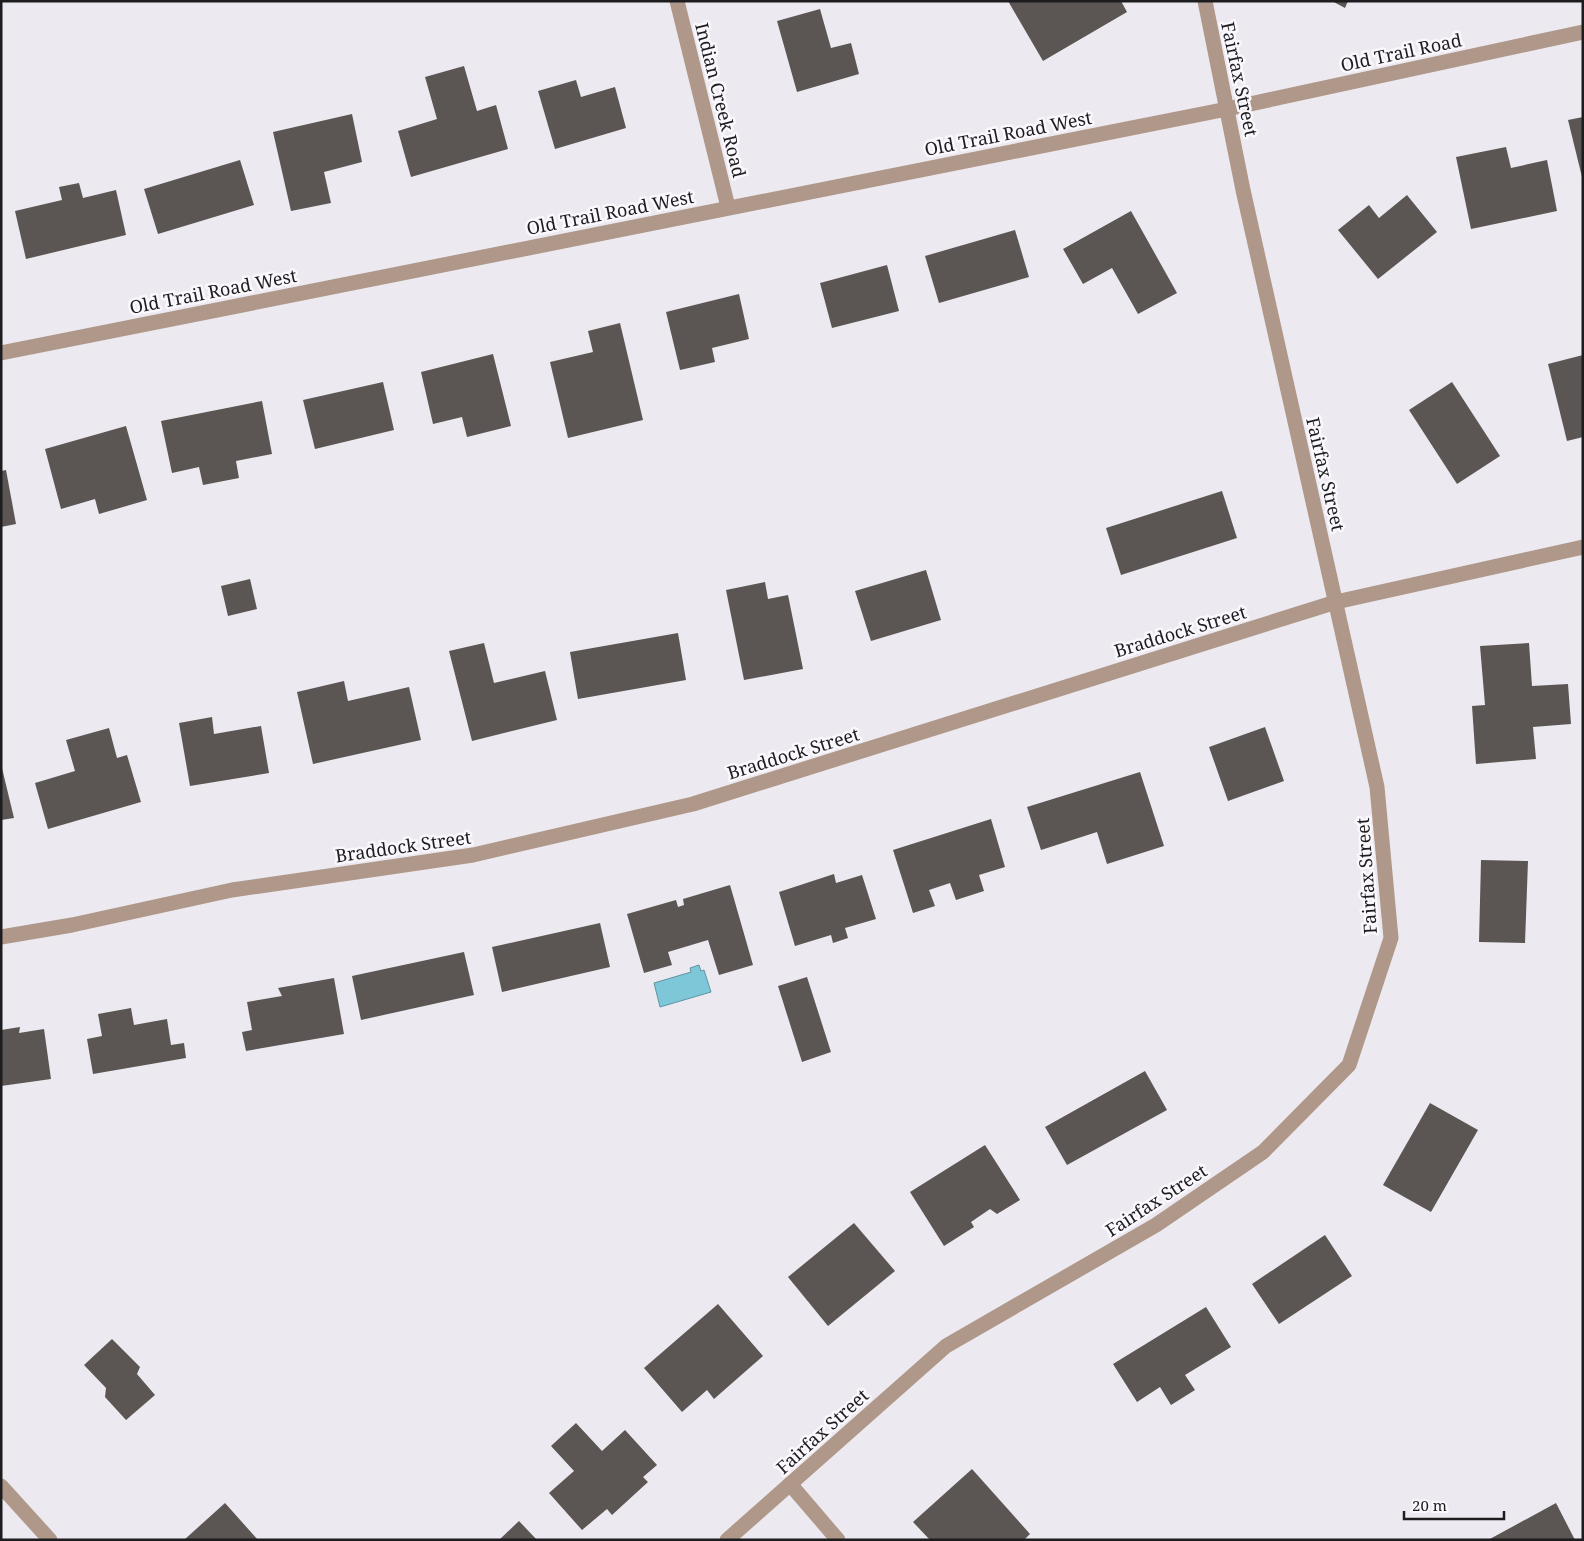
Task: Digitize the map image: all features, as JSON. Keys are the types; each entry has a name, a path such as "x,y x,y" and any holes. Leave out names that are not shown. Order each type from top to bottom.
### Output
{"street":[{"name":"Indian Creek Road","path":"677,1 728,207"},
{"name":"Fairfax Street","path":"727,1540 946,1346 1156,1225 1263,1152 1349,1065 1391,938 1377,788 1227,109 1205,1"},
{"name":"Old Trail Road","path":"1227,109 1583,32"},
{"name":"Old Trail Road West","path":"1,352 1227,109"},
{"name":"Braddock Street","path":"1,936 72,925 232,890 473,855 693,804 1336,602 1583,546"},
{"path":"790,1484 838,1540"},
{"path":"1,1486 50,1540"}],"water":[{"path":"699,965 701,971 704,970 711,992 660,1007 654,983 691,972 690,968"}],"building":[{"path":"1008,1 1121,1 1127,12 1043,61"},
{"path":"1332,1 1348,1 1345,8"},
{"path":"820,9 831,48 851,43 859,74 797,92 777,21"},
{"path":"464,66 477,111 496,105 508,149 411,177 398,131 437,119 425,77"},
{"path":"576,80 581,97 615,87 626,128 555,149 538,91"},
{"path":"352,114 362,162 324,172 331,203 291,211 273,132"},
{"path":"1583,117 1583,177 1582,177 1568,120"},
{"path":"1506,147 1511,168 1547,160 1557,211 1471,229 1456,157"},
{"path":"240,160 254,205 158,234 144,189"},
{"path":"79,183 83,198 116,190 126,235 26,259 15,211 62,200 59,187"},
{"path":"1407,195 1437,232 1378,279 1338,230 1369,205 1379,218"},
{"path":"1131,211 1177,293 1138,314 1112,268 1083,284 1063,249"},
{"path":"1015,230 1029,277 939,303 925,256"},
{"path":"887,265 899,311 832,328 820,283"},
{"path":"739,294 749,339 712,348 715,362 680,370 666,312"},
{"path":"620,323 643,420 568,438 550,362 593,352 588,331"},
{"path":"493,354 511,426 467,437 462,417 433,424 421,372"},
{"path":"1583,355 1583,437 1567,441 1548,364"},
{"path":"383,382 394,430 315,449 303,400"},
{"path":"1452,382 1500,456 1457,484 1409,410"},
{"path":"262,401 272,454 236,461 239,478 203,485 199,467 172,473 161,421"},
{"path":"126,426 147,500 99,514 95,499 61,509 45,449"},
{"path":"6,470 16,524 1,527 1,471"},
{"path":"1222,491 1237,538 1121,575 1106,528"},
{"path":"926,570 941,620 871,641 855,591"},
{"path":"250,579 257,609 228,616 221,586"},
{"path":"765,582 768,599 788,595 803,669 744,680 726,590"},
{"path":"678,633 686,680 578,699 570,652"},
{"path":"484,643 494,683 545,671 557,720 472,741 449,651"},
{"path":"1529,643 1532,686 1568,684 1571,724 1533,727 1536,759 1476,764 1472,706 1485,705 1480,646"},
{"path":"344,681 348,701 409,687 421,740 313,764 297,692"},
{"path":"212,717 214,734 261,726 269,773 190,786 179,723"},
{"path":"1265,727 1284,781 1228,801 1209,747"},
{"path":"109,728 117,758 127,755 141,802 48,829 35,783 75,771 66,740"},
{"path":"1,764 14,818 1,820"},
{"path":"1140,772 1164,846 1107,864 1097,832 1041,850 1027,807"},
{"path":"991,819 1005,867 979,875 984,891 956,900 950,883 929,890 935,906 913,913 893,850"},
{"path":"1481,860 1528,861 1525,943 1479,942"},
{"path":"834,874 836,883 862,875 876,919 845,928 848,938 833,943 831,935 795,946 779,892"},
{"path":"730,885 753,965 719,975 708,940 668,952 672,965 644,973 627,914 676,900 678,907 684,905 683,899"},
{"path":"600,923 610,967 502,992 492,947"},
{"path":"464,952 474,995 361,1020 352,976"},
{"path":"807,977 831,1052 802,1062 778,986"},
{"path":"334,978 344,1034 246,1051 242,1032 252,1030 247,1002 282,996 278,988"},
{"path":"131,1008 134,1025 167,1019 171,1045 184,1043 186,1058 93,1074 87,1039 102,1036 98,1014"},
{"path":"20,1027 19,1033 44,1029 51,1079 1,1086 1,1030"},
{"path":"1145,1071 1167,1110 1067,1165 1045,1127"},
{"path":"1430,1103 1478,1130 1431,1212 1383,1185"},
{"path":"985,1145 1020,1200 997,1214 990,1209 971,1222 974,1227 944,1246 910,1192"},
{"path":"854,1223 895,1271 828,1326 788,1277"},
{"path":"1325,1235 1352,1276 1279,1324 1252,1284"},
{"path":"718,1304 763,1356 714,1399 707,1390 682,1412 644,1368"},
{"path":"1206,1307 1231,1347 1185,1375 1195,1390 1171,1405 1160,1387 1137,1402 1113,1364"},
{"path":"112,1339 140,1367 137,1374 155,1395 126,1420 105,1397 106,1388 84,1365"},
{"path":"576,1423 602,1451 625,1430 657,1465 643,1477 648,1482 612,1515 607,1509 582,1530 549,1493 574,1471 551,1446"},
{"path":"972,1469 1030,1534 1024,1540 930,1540 913,1522"},
{"path":"225,1503 258,1540 184,1540"},
{"path":"1556,1503 1575,1540 1488,1540"},
{"path":"519,1521 537,1540 499,1540"}]}
